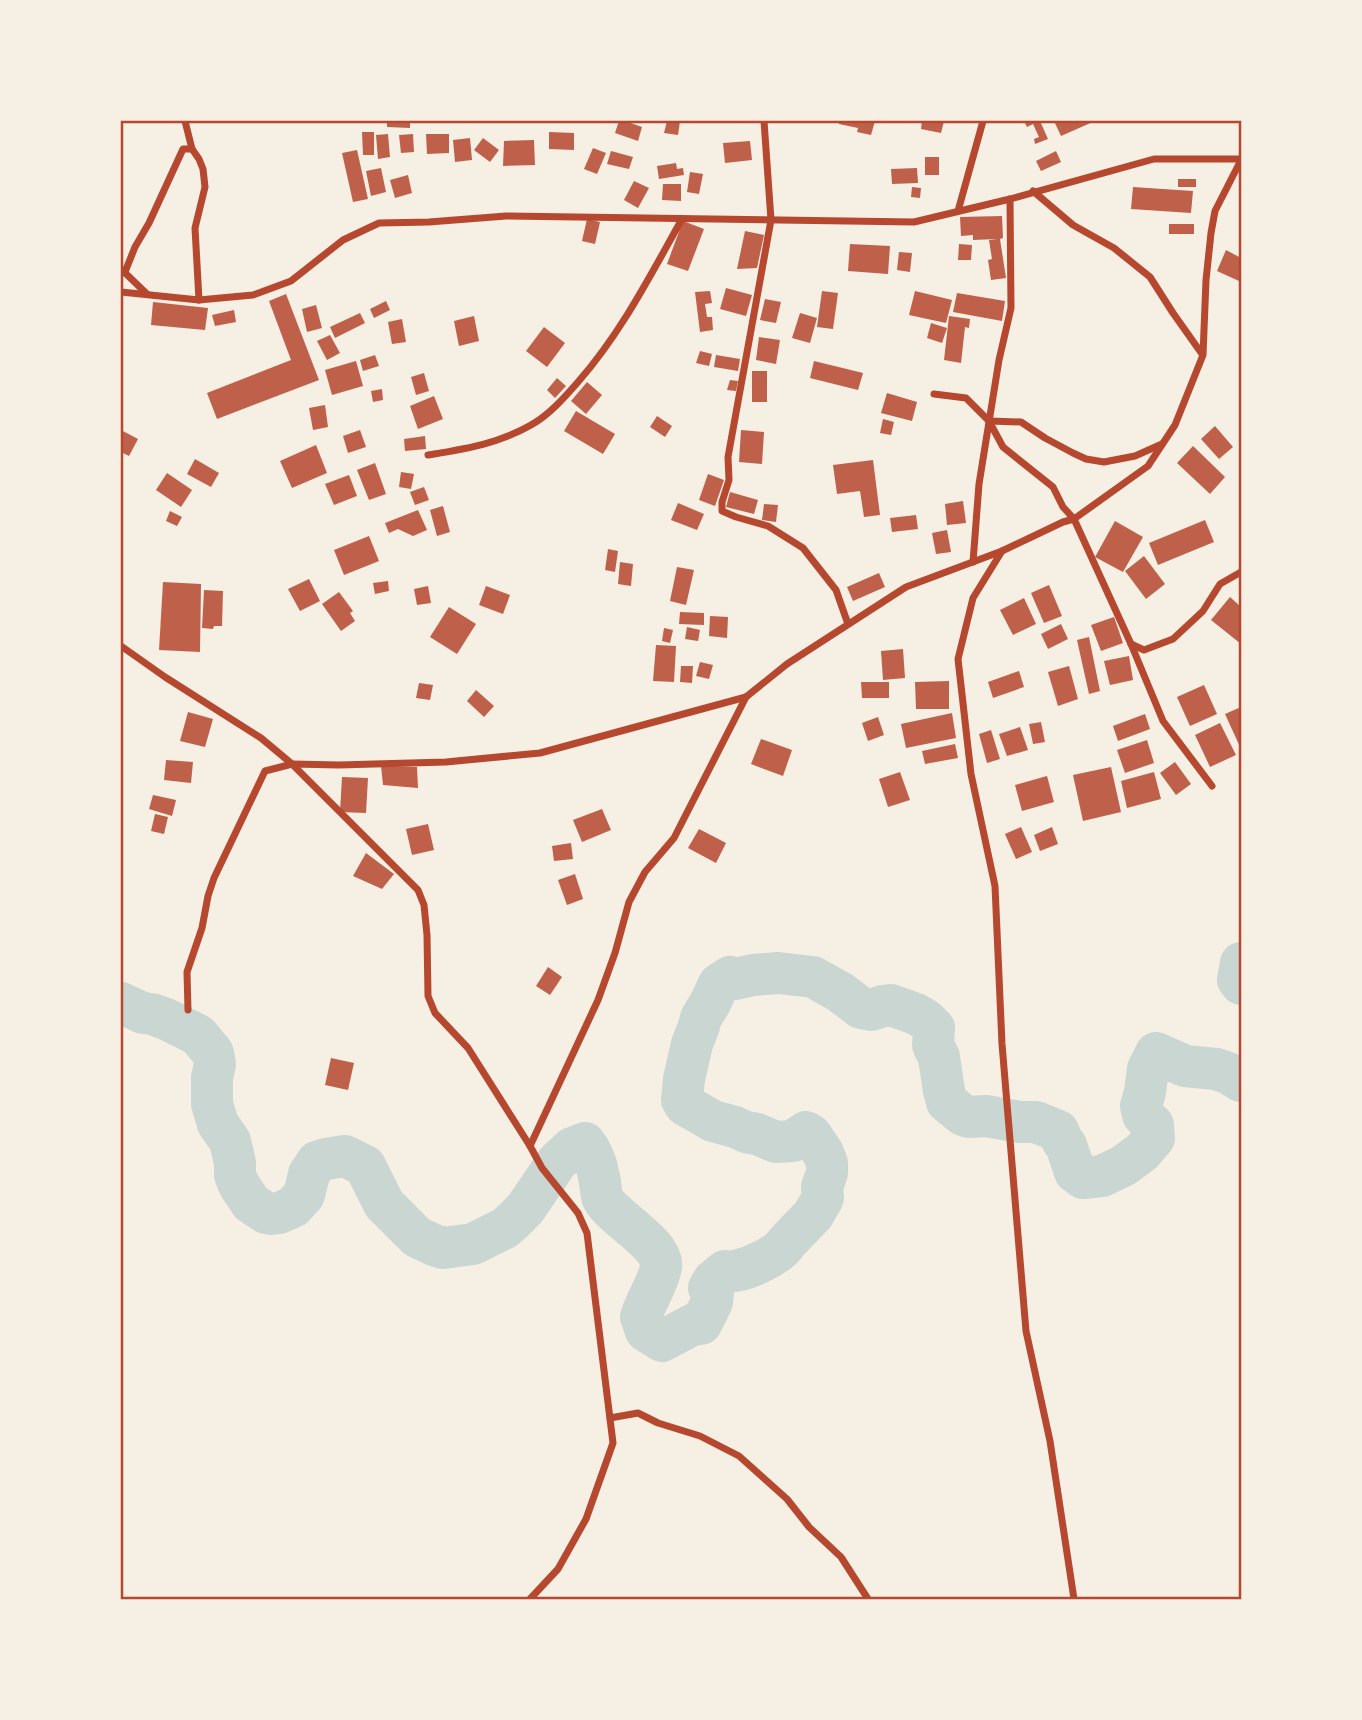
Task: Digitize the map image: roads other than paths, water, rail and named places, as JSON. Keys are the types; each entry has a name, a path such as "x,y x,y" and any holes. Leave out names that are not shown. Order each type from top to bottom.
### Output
{"street":[{"path":"185,121 192,149 203,169 205,187 195,228 198,300"},
{"path":"764,121 771,220 728,457 729,480 722,511 768,526 803,548 836,590 848,624"},
{"path":"958,211 983,121"},
{"path":"148,295 123,270 149,223 183,149 192,149"},
{"path":"121,292 198,300 253,296 291,281 343,240 379,223 506,216 914,222 1010,199 1154,159 1241,160 1215,211 1206,280 1203,355 1175,425 1147,466 1074,519 1002,551 906,587 787,664 746,697 540,753 446,762 292,764 265,771 208,896 202,928 187,972 188,1010"},
{"path":"1033,191 1073,225 1114,248 1150,277 1203,355"},
{"path":"973,562 979,484 999,359 1011,308 1010,199"},
{"path":"428,455 483,446 532,425 561,401 598,359 629,313 682,219"},
{"path":"934,394 966,398 989,421 1003,447 1053,487 1063,507 1074,519 1163,721 1212,786"},
{"path":"989,421 1021,422 1073,453 1086,459 1104,462 1135,456 1163,444"},
{"path":"1002,551 973,598 958,659 971,774 995,886 1002,1044 1026,1331 1050,1441 1074,1599"},
{"path":"1131,644 1144,650 1173,639 1203,611 1220,584 1241,572"},
{"path":"121,646 261,738 292,764 418,890 424,905 428,996 435,1013 468,1048 542,1168 578,1213 587,1233 613,1443 586,1519 558,1569 530,1599"},
{"path":"530,1146 597,1000 615,953 629,902 645,872 674,838 746,697"},
{"path":"610,1418 638,1413 658,1423 701,1436 739,1456 787,1500 809,1527 841,1557 868,1599"}],"waterway":[{"path":"1241,963 1238,980 1241,984"},
{"path":"121,1003 166,1019 198,1035 213,1053 215,1064 212,1104 218,1124 230,1141 239,1185 251,1203 266,1213 279,1213 293,1207 304,1195 309,1174 317,1162 345,1156 365,1166 384,1204 417,1237 443,1248 473,1244 513,1221 525,1209 557,1162 572,1148 585,1143 596,1164 603,1199 647,1241 660,1259 661,1267 641,1317 646,1331 662,1341 694,1324 701,1324 712,1302 713,1292 709,1288 713,1281 725,1271 750,1267 776,1253 813,1215 823,1198 822,1187 827,1163 811,1135 806,1132 793,1141 776,1142 713,1121 685,1105 682,1100 692,1044 701,1018 719,984 730,977 735,979 778,973 813,977 861,1008 871,1010 891,1005 916,1014 934,1028 933,1045 939,1057 947,1102 969,1117 986,1116 1036,1122 1058,1131 1075,1172 1083,1178 1102,1176 1123,1166 1142,1152 1154,1138 1153,1125 1143,1115 1141,1106 1148,1069 1156,1053 1185,1066 1216,1069 1241,1081"}]}
